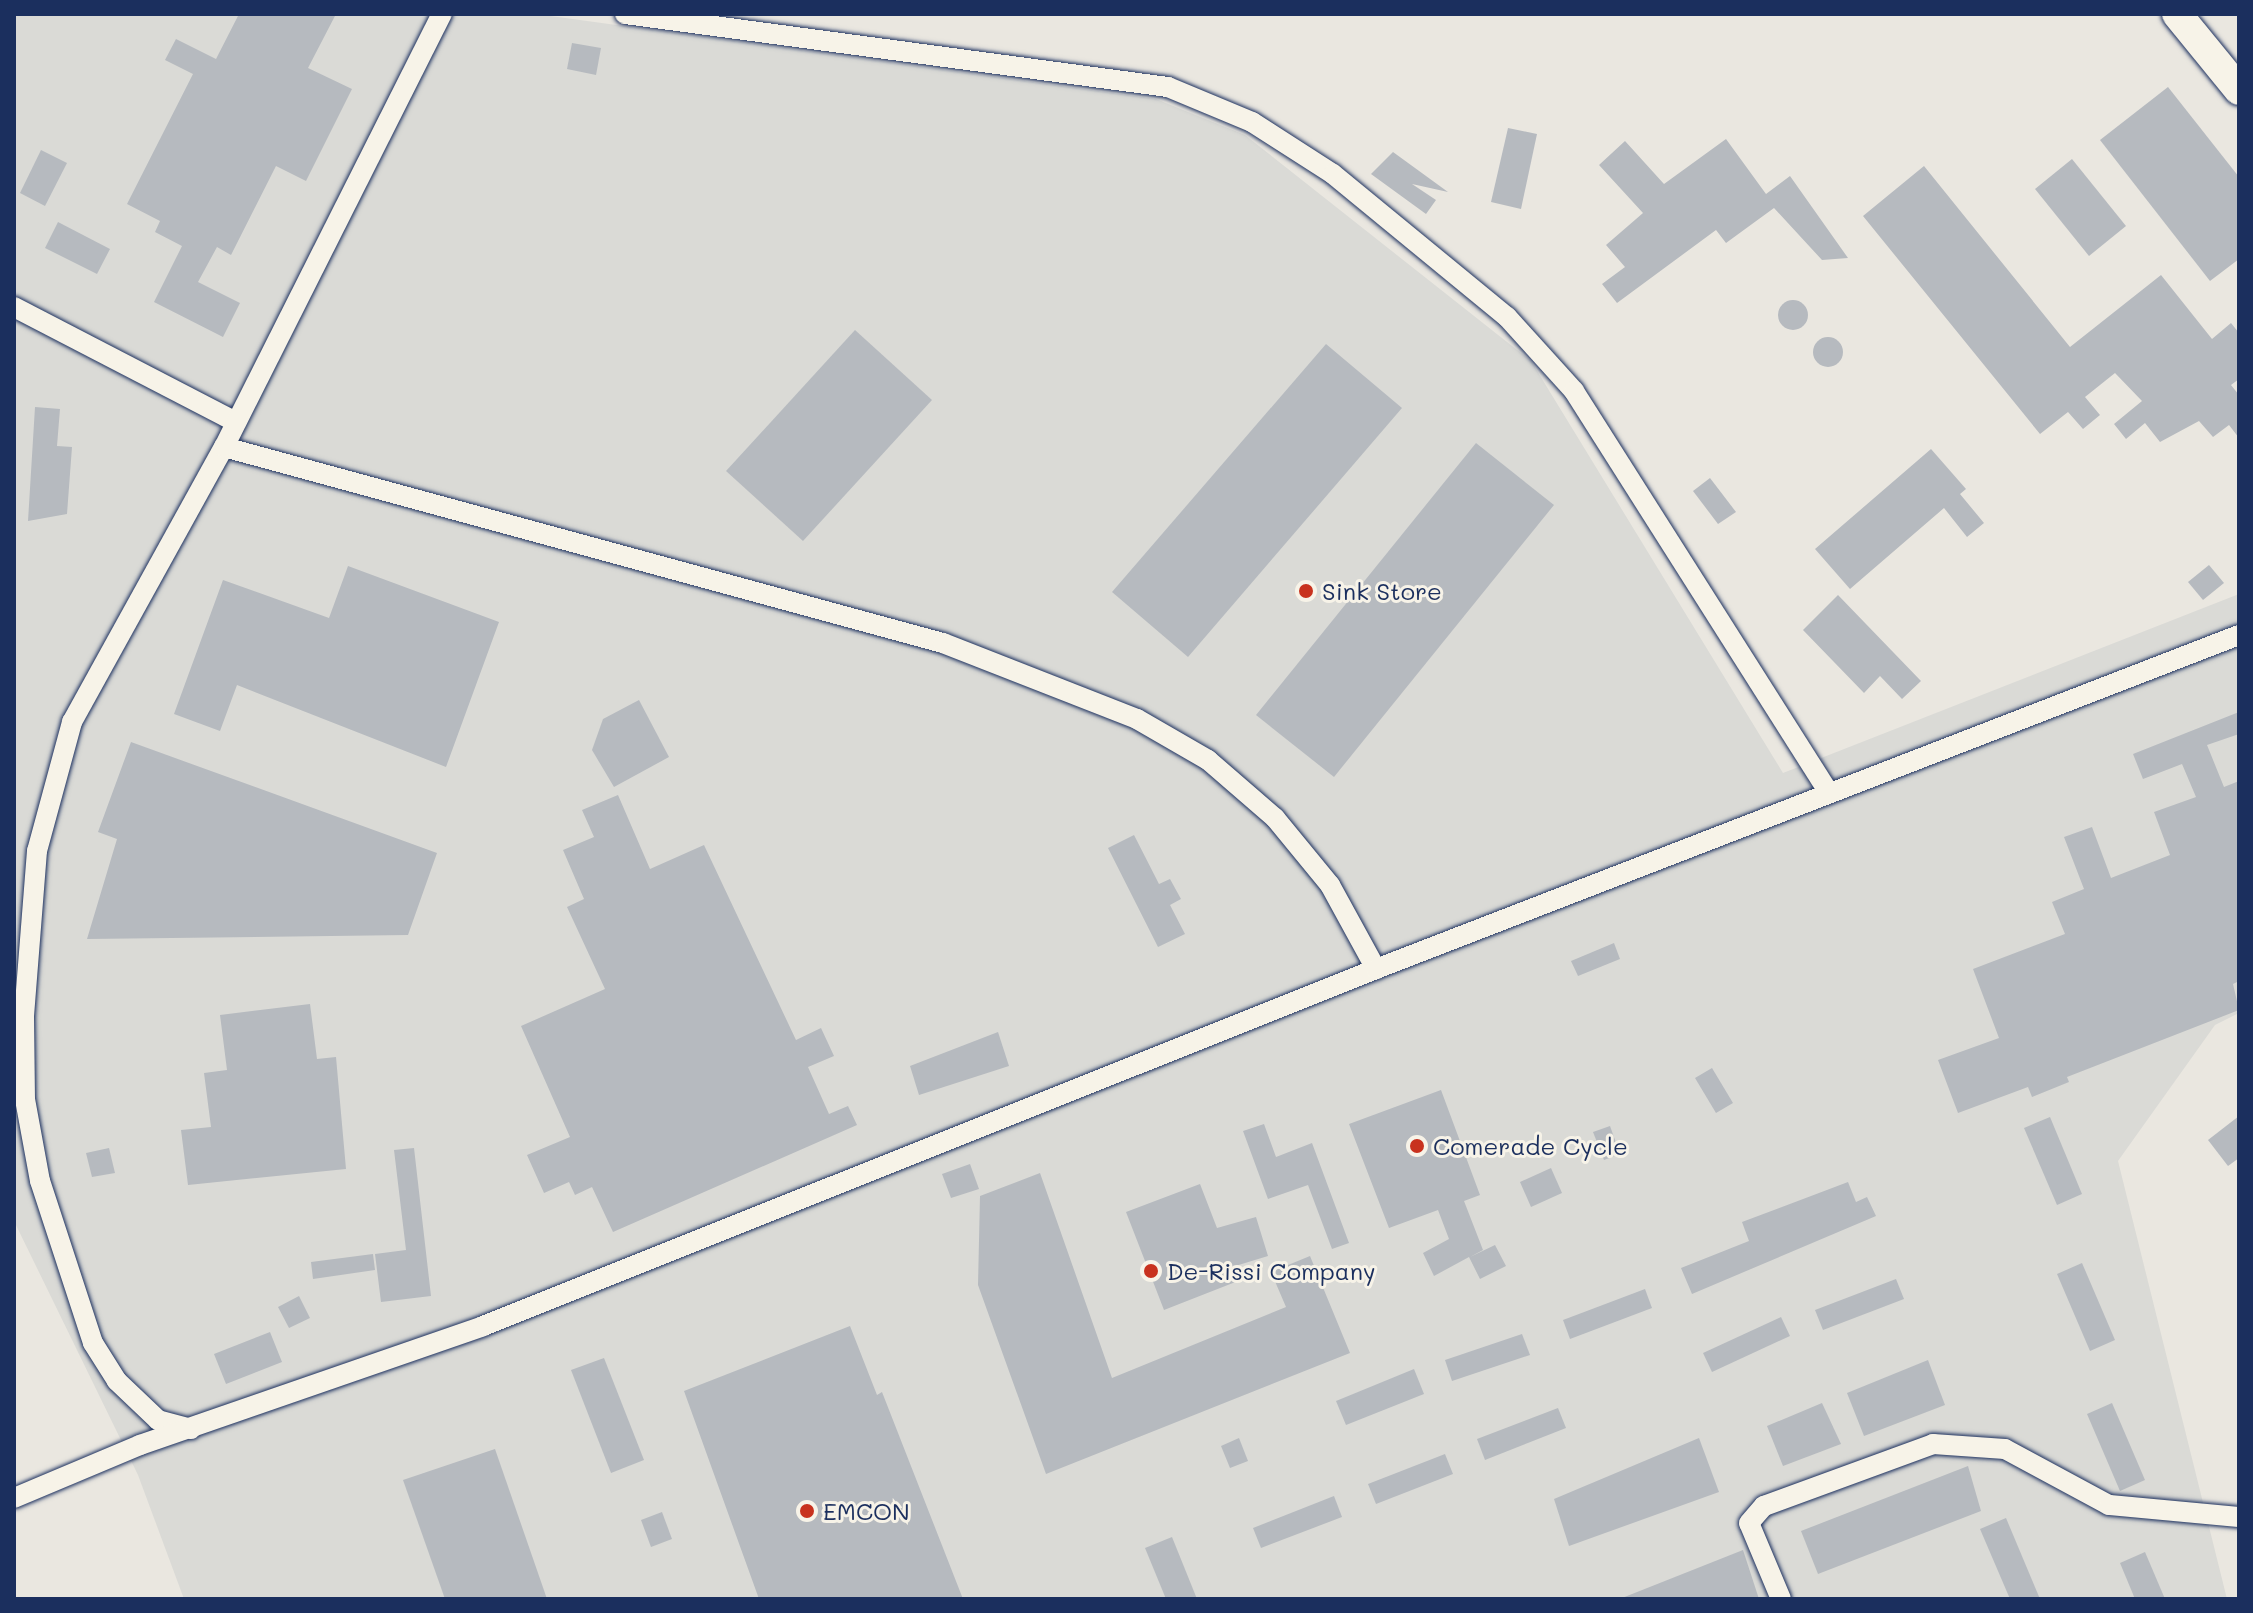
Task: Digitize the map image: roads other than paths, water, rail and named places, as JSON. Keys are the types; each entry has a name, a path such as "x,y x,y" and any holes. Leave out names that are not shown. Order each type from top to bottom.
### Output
{"street":[{"path":"191,1429 158,1420 117,1381 93,1343 40,1181 25,1099 24,1016 37,851 72,722 224,447 442,14"},
{"path":"625,14 1168,87 1252,122 1310,159 1507,317 1574,391 1829,793"},
{"path":"2177,14 2239,90"},
{"path":"14,307 236,422"},
{"path":"224,447 943,643 1137,719 1208,760 1275,818 1330,885 1376,969"},
{"path":"14,1498 191,1429 498,1320 1376,969 2239,635"},
{"path":"1781,1599 1749,1523 1764,1506 1933,1444 2005,1449 2109,1505 2239,1517"}],"place":[{"name":"Sink Store","path":"1306,591"},
{"name":"Comerade Cycle","path":"1417,1146"},
{"name":"De-Rissi Company","path":"1151,1271"},
{"name":"EMCON","path":"807,1511"}]}
